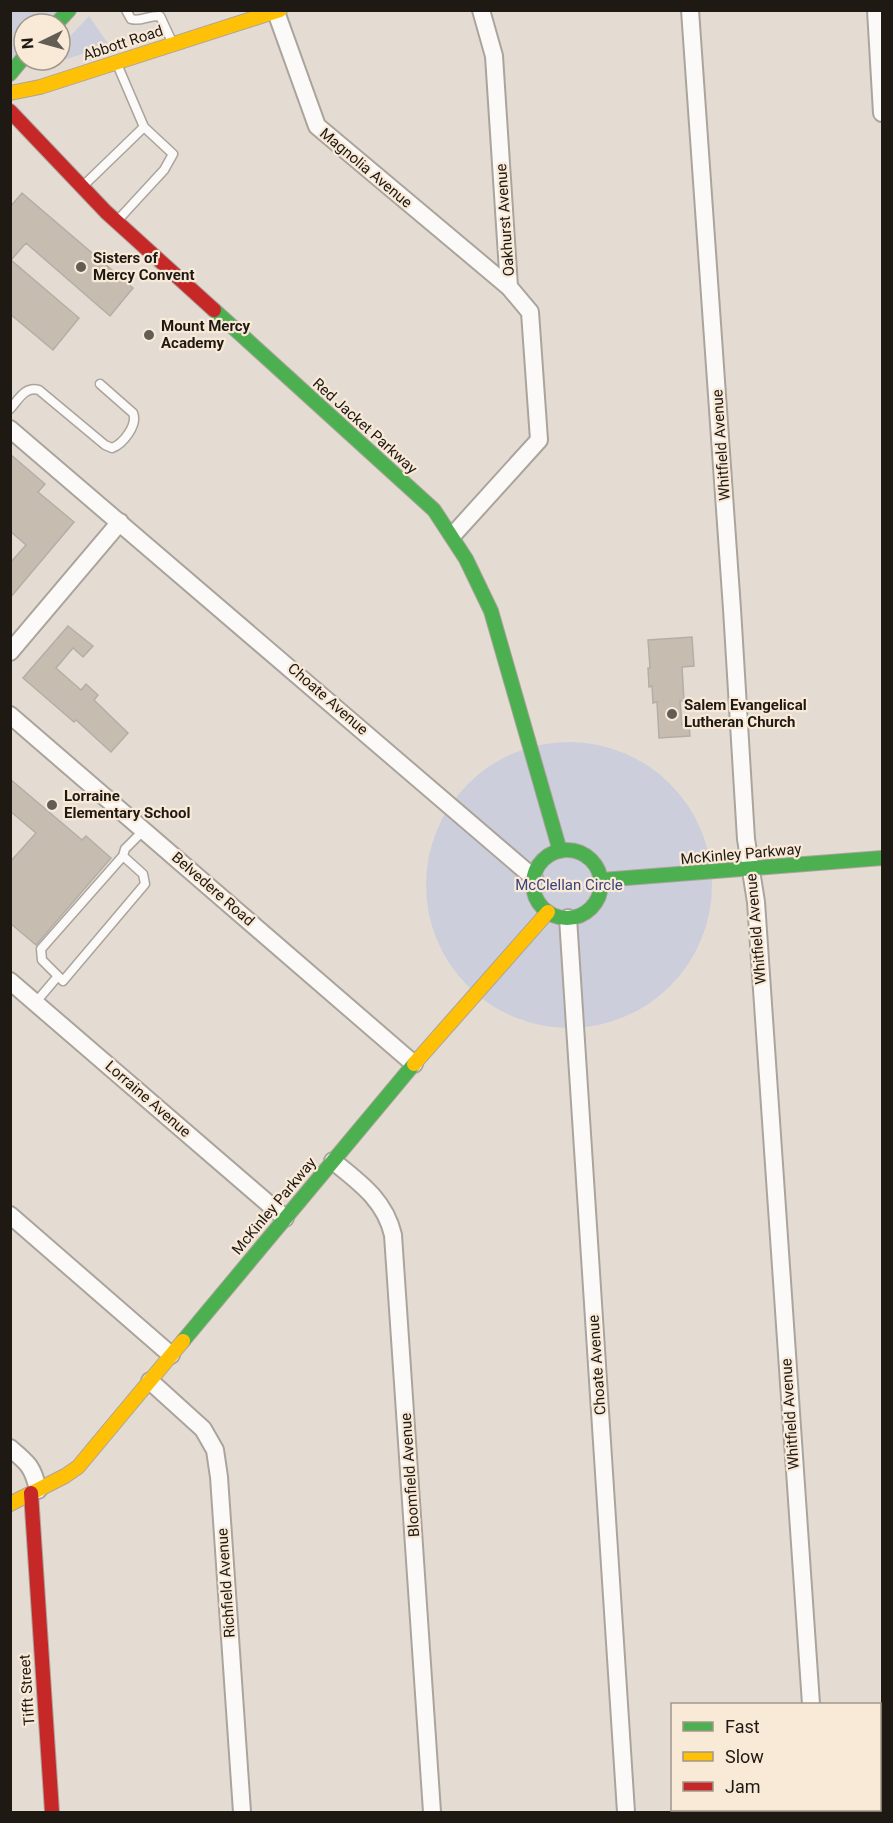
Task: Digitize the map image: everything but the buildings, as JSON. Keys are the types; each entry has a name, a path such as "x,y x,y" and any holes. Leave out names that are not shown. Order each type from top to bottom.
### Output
{"street":[{"name":"Oakhurst Avenue","path":"453,535 538,440 530,312 509,287 494,56 481,10"},
{"name":"Whitfield Avenue","path":"690,10 746,839 756,902 811,1703"},
{"path":"876,10 880,36 882,113"},
{"name":"Abbott Road","path":"10,93 40,87 278,11"},
{"name":"Magnolia Avenue","path":"278,11 317,126 509,287"},
{"name":"Red Jacket Parkway","path":"10,111 117,221 434,510 453,535 491,611 560,851"},
{"name":"Choate Avenue","path":"10,429 534,878"},
{"path":"10,652 120,522"},
{"name":"Belvedere Road","path":"10,715 414,1064"},
{"path":"560,851 575,851 586,855 598,869 601,880 600,892 593,906 580,915 568,918 548,912 540,904 535,894 534,878 537,869 545,859 560,851"},
{"name":"McKinley Parkway","path":"601,880 882,858"},
{"name":"McKinley Parkway","path":"10,1504 78,1467 414,1064 548,912"},
{"name":"Choate Avenue","path":"568,918 626,1812"},
{"name":"Lorraine Avenue","path":"10,981 285,1218"},
{"name":"Bloomfield Avenue","path":"333,1161 372,1193 390,1221 394,1242 432,1812"},
{"path":"10,1215 171,1355"},
{"name":"Richfield Avenue","path":"150,1380 203,1429 214,1450 219,1477 242,1812"},
{"path":"10,1448 30,1465 34,1472 34,1492"},
{"name":"Tifft Street","path":"34,1492 52,1812"}],"lane":[{"path":"126,10 131,18 138,21 154,15 160,16 173,44"},
{"path":"117,63 144,127 173,154 164,170 117,221"},
{"path":"82,187 144,127"},
{"path":"10,409 27,390 33,388 39,390 105,445 112,448 118,446 135,424 135,418 100,384"},
{"path":"123,856 143,874 145,884 63,981 42,960 41,949 144,829"},
{"path":"36,1002 58,976"}],"green space":[{"path":"11,11 66,11 12,12 11,68"},
{"path":"89,16 109,45 72,57 72,34"},
{"name":"McClellan Circle","path":"555,742 583,742 624,752 660,774 680,794 702,830 710,857 712,885 710,913 702,940 680,976 660,996 624,1018 611,1022 583,1028 555,1028 514,1018 478,996 458,976 436,940 432,927 426,899 426,871 436,830 458,794 478,774 514,752 527,748"}],"traffic: fast":[{"path":"214,310 434,510 466,559 491,611 560,851"},
{"path":"567,850 580,853 591,860 598,871 601,884 598,897 591,908 580,915 567,918 554,915 543,908 536,897 533,884 536,871 543,860 554,853 567,850"},
{"path":"601,880 882,858"},
{"path":"183,1341 414,1064"}],"traffic: slow":[{"path":"10,93 40,87 280,10"},
{"path":"414,1064 548,912"},
{"path":"10,1504 78,1467 183,1341"}],"traffic: jam":[{"path":"10,111 106,212 214,310"},
{"path":"31,1493 52,1812"}],"place":[{"name":"Sisters of Mercy Convent","path":"81,267"},
{"name":"Mount Mercy Academy","path":"149,335"},
{"name":"Salem Evangelical Lutheran Church","path":"672,714"},
{"name":"Lorraine Elementary School","path":"52,805"}]}
